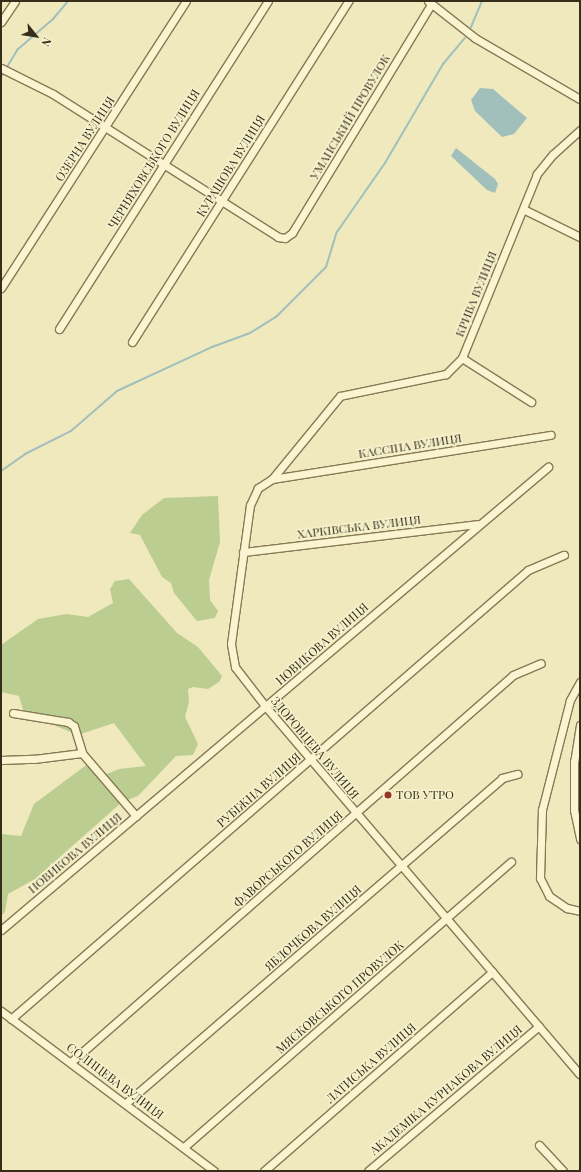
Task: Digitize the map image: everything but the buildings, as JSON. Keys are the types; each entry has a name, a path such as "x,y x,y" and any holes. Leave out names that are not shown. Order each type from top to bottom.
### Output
{"street":[{"path":"1,22 15,1"},
{"name":"ОЗЕРНА ВУЛИЦЯ","path":"1,288 186,1"},
{"name":"ЧЕРНЯХОВСЬКОГО ВУЛИЦЯ","path":"59,329 268,1"},
{"name":"КУРАШОВА ВУЛИЦЯ","path":"132,342 348,1"},
{"path":"429,3 475,38 580,99"},
{"name":"УМАНСЬКИЙ ПРОВУЛОК","path":"222,201 278,237 285,238 292,233 429,3"},
{"path":"1,68 10,74 53,94 222,201"},
{"name":"КРИВА ВУЛИЦЯ","path":"340,396 446,374 462,358 537,174 580,130"},
{"path":"523,209 580,237"},
{"path":"462,358 531,402"},
{"name":"ЗДОРОВЦЕВА ВУЛИЦЯ","path":"340,396 272,479 258,488 250,505 231,644 235,667 266,707 580,1074"},
{"name":"КАССІНА ВУЛИЦЯ","path":"272,479 551,435"},
{"name":"НОВИКОВА ВУЛИЦЯ","path":"1,930 266,707 478,524 548,467"},
{"name":"ХАРКІВСЬКА ВУЛИЦЯ","path":"243,552 478,524"},
{"name":"РУБІЖНА ВУЛИЦЯ","path":"11,1019 528,570 564,555"},
{"name":"ФАВОРСЬКОГО ВУЛИЦЯ","path":"71,1062 357,814 513,675 541,663"},
{"path":"580,682 570,700 542,810 540,878 549,896 567,908 580,911"},
{"path":"13,713 68,722 74,726 82,753 136,816"},
{"path":"580,725 574,761 574,810 580,839"},
{"path":"1,760 34,759 82,753"},
{"name":"ЯБЛОЧКОВА ВУЛИЦЯ","path":"126,1103 402,867 502,778 517,774"},
{"path":"574,810 580,804"},
{"name":"МЯСКОВСЬКОГО ПРОВУЛОК","path":"184,1147 511,862"},
{"name":"ЛАТИСЬКА ВУЛИЦЯ","path":"264,1171 492,972"},
{"name":"СОЛНЦЕВА ВУЛИЦЯ","path":"1,1011 126,1103 214,1171"},
{"name":"АКАДЕМІКА КУРНАКОВА ВУЛИЦЯ","path":"368,1171 539,1026"},
{"path":"539,1145 563,1171"}],"green space":[{"path":"218,496 220,542 209,580 210,600 218,611 215,618 197,621 174,593 171,583 162,577 140,535 130,533 142,515 164,498"},
{"path":"129,579 177,633 198,647 222,676 219,682 208,689 193,687 188,689 189,702 185,717 198,744 193,755 176,756 138,796 122,802 35,879 8,894 5,912 1,916 1,834 21,836 34,804 89,763 102,776 119,769 146,766 114,723 78,735 24,713 19,696 1,692 1,645 38,619 67,614 88,617 113,603 110,589 115,581"}],"water":[{"path":"480,88 493,89 527,118 514,134 502,137 475,111 471,100"},
{"path":"456,148 495,179 498,184 495,193 487,190 451,156"}],"waterway":[{"path":"1,77 17,50 53,19 68,1"},
{"path":"471,27 482,1"},
{"path":"1,471 25,454 71,431 117,391 212,347 250,333 276,317 326,267 337,232 385,163 443,64 465,38"}],"place":[{"name":"ТОВ УТРО","path":"388,795"}]}
